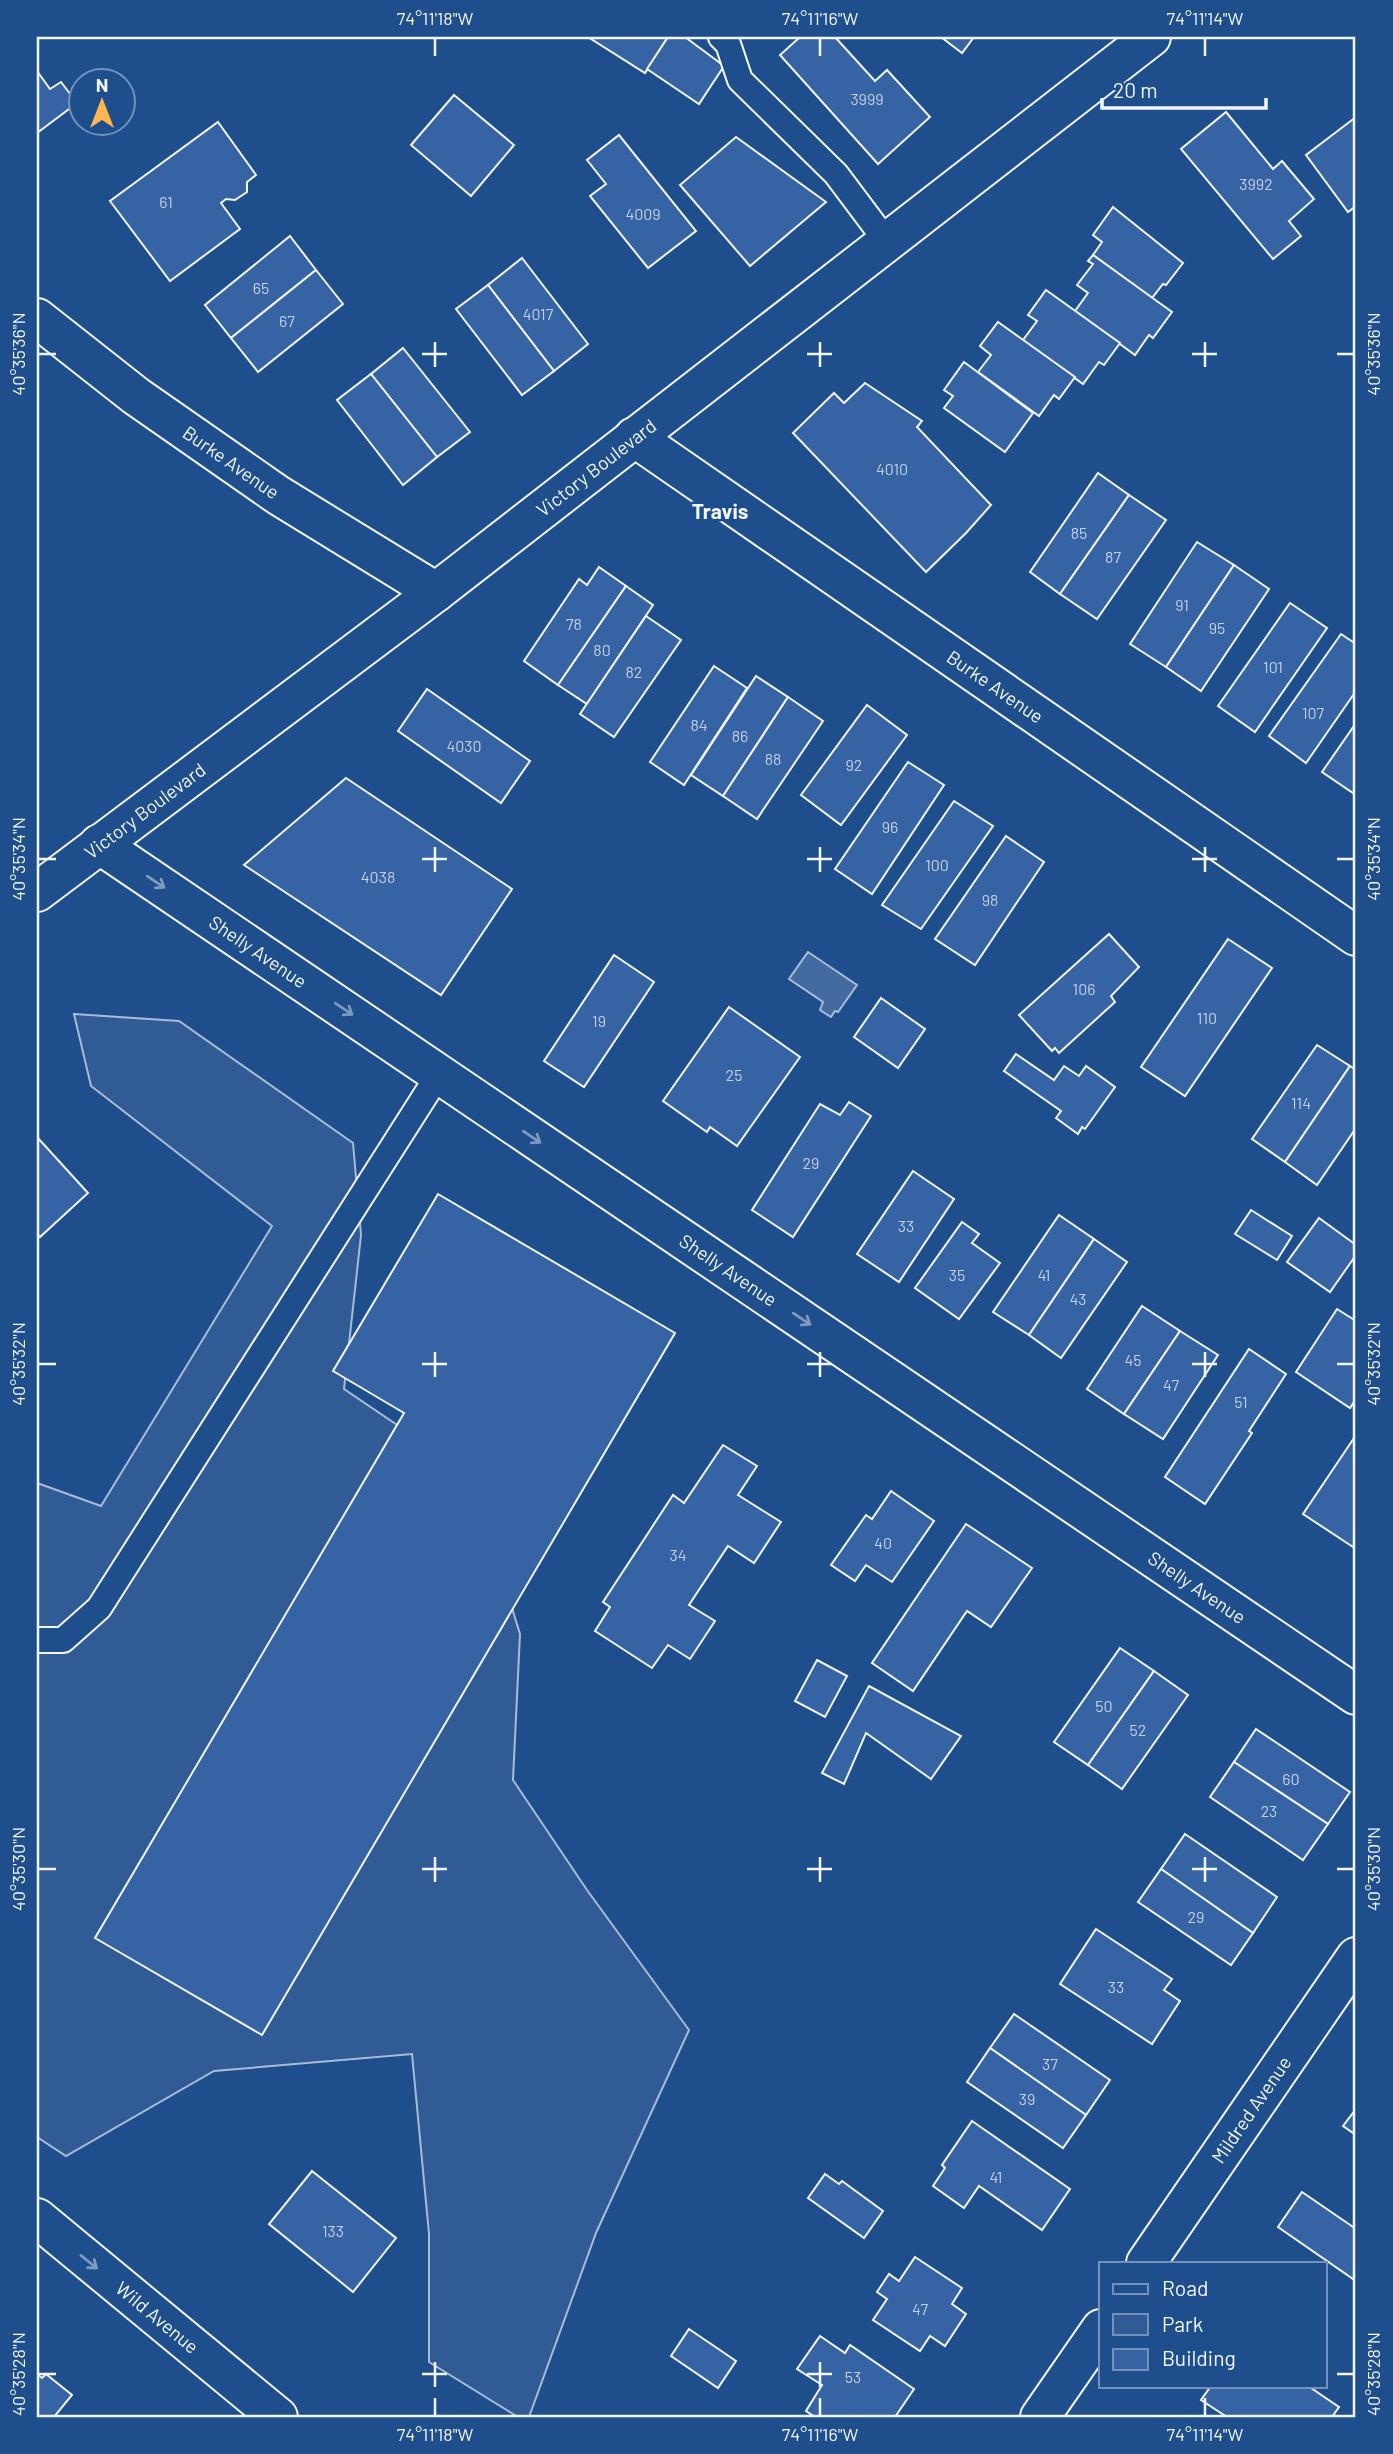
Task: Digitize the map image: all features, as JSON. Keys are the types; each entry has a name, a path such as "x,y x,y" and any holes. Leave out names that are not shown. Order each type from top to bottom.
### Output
{"street":[{"name":"Victory Boulevard","path":"37,892 436,592 1151,37"},
{"name":"Burke Avenue","path":"37,318 136,396 278,495 436,592"},
{"name":"Burke Avenue","path":"634,437 1356,936"},
{"name":"Shelly Avenue","path":"99,844 1356,1695"},
{"name":"Mildred Avenue","path":"1147,2262 1356,1957"},
{"name":"Wild Avenue","path":"37,2218 278,2417"},
{"path":"1040,2417 1099,2332"}],"lane":[{"path":"721,37 728,44 740,80 836,174 887,242"},
{"path":"37,1640 63,1640 99,1608 439,1074"}],"green space":[{"path":"74,1014 179,1021 353,1143 361,1235 344,1389 471,1475 520,1634 513,1780 587,1890 689,2030 596,2233 529,2417 518,2417 429,2362 429,2234 412,2054 214,2071 66,2156 37,2137 37,1483 101,1506 272,1226 91,1086"}],"shaded area":[{"path":"808,952 857,985 838,1012 835,1011 831,1017 820,1010 823,1002 789,979"}],"building":[{"path":"588,37 668,37 645,73"},
{"path":"668,37 685,37 724,66 699,104 647,69"},
{"path":"800,37 835,37 875,81 887,70 930,117 878,164 780,55"},
{"path":"941,37 974,37 962,53"},
{"path":"37,71 50,89 61,82 66,89 66,111 37,133"},
{"path":"454,95 514,145 471,196 411,145"},
{"path":"1226,112 1273,169 1282,161 1314,199 1289,221 1301,236 1273,259 1181,149"},
{"path":"1356,117 1356,206 1348,212 1306,155"},
{"path":"218,122 256,175 247,182 247,192 235,200 226,199 221,203 240,229 170,281 110,201"},
{"path":"619,135 696,231 648,268 590,196 606,184 587,160"},
{"path":"736,137 826,202 750,266 680,185"},
{"path":"1113,207 1183,263 1152,298 1093,255 1102,242 1093,235"},
{"path":"290,236 316,270 231,338 205,305"},
{"path":"1093,255 1172,312 1153,338 1149,335 1135,355 1075,311 1088,293 1077,285 1093,264 1088,261"},
{"path":"522,258 588,344 554,371 488,285"},
{"path":"316,270 343,304 258,372 231,338"},
{"path":"488,285 554,371 522,395 456,309"},
{"path":"1046,290 1120,343 1104,365 1099,362 1083,384 1023,340 1037,321 1028,315"},
{"path":"998,322 1075,377 1059,399 1054,395 1039,416 978,372 991,355 980,346"},
{"path":"403,348 470,432 437,457 371,374"},
{"path":"964,362 1033,413 1005,452 944,408 953,396 944,390"},
{"path":"371,374 437,457 403,485 337,400"},
{"path":"865,383 922,421 917,427 991,505 926,572 793,433 834,393 844,403"},
{"path":"1098,473 1129,495 1060,594 1030,572"},
{"path":"1129,495 1166,520 1097,619 1060,594"},
{"path":"1197,542 1234,565 1166,667 1130,644"},
{"path":"1234,565 1269,589 1201,691 1166,667"},
{"path":"599,567 626,586 558,685 524,661 579,579 587,585"},
{"path":"626,586 653,605 587,704 558,685"},
{"path":"1290,603 1327,628 1255,732 1218,706"},
{"path":"646,616 681,640 614,737 580,714"},
{"path":"1341,634 1356,644 1356,691 1306,763 1269,736"},
{"path":"714,666 747,688 684,785 650,762"},
{"path":"756,676 788,697 723,796 691,775"},
{"path":"427,689 530,761 501,803 398,731"},
{"path":"788,697 823,721 757,819 723,796"},
{"path":"867,705 907,735 841,825 801,795"},
{"path":"1356,723 1356,795 1322,772"},
{"path":"908,762 944,785 872,894 835,869"},
{"path":"346,778 512,889 441,995 244,865"},
{"path":"954,801 993,826 921,929 882,905"},
{"path":"1006,836 1044,862 975,965 935,939"},
{"path":"1109,934 1139,967 1111,996 1115,1002 1059,1053 1055,1048 1052,1051 1019,1015"},
{"path":"1228,939 1272,968 1185,1096 1141,1067"},
{"path":"614,955 654,982 584,1087 544,1061"},
{"path":"881,998 925,1029 898,1068 854,1037"},
{"path":"729,1007 800,1057 737,1146 710,1127 707,1132 663,1101"},
{"path":"1317,1045 1350,1066 1285,1162 1252,1139"},
{"path":"1016,1054 1054,1080 1064,1066 1079,1076 1086,1066 1115,1087 1085,1129 1082,1127 1078,1134 1056,1118 1061,1111 1004,1071"},
{"path":"1350,1066 1356,1070 1356,1128 1317,1185 1285,1162"},
{"path":"849,1102 871,1116 793,1237 752,1210 820,1104 840,1115"},
{"path":"37,1137 88,1193 40,1237 37,1234"},
{"path":"913,1171 954,1199 899,1282 857,1254"},
{"path":"438,1194 675,1333 262,2035 95,1938 404,1413 333,1371"},
{"path":"1251,1210 1292,1236 1277,1260 1235,1234"},
{"path":"1059,1215 1094,1239 1029,1335 993,1312"},
{"path":"1319,1218 1356,1245 1356,1255 1330,1292 1287,1262"},
{"path":"962,1222 979,1234 972,1243 1000,1263 959,1319 915,1288"},
{"path":"1094,1239 1127,1262 1061,1358 1029,1335"},
{"path":"1142,1306 1180,1331 1124,1414 1087,1389"},
{"path":"1337,1309 1356,1321 1356,1399 1350,1408 1296,1372"},
{"path":"1180,1331 1218,1355 1163,1439 1124,1414"},
{"path":"1249,1349 1286,1374 1249,1431 1252,1433 1205,1504 1165,1477"},
{"path":"1356,1435 1356,1543 1353,1547 1303,1514"},
{"path":"723,1445 757,1466 738,1495 781,1522 754,1563 728,1546 689,1605 715,1621 690,1659 668,1645 652,1668 595,1631 610,1607 603,1602 673,1495 684,1503"},
{"path":"891,1491 934,1521 892,1582 866,1565 855,1581 831,1565 866,1515 872,1519"},
{"path":"966,1524 1032,1568 991,1627 967,1611 913,1691 872,1663"},
{"path":"1120,1648 1154,1671 1088,1765 1054,1742"},
{"path":"817,1660 847,1676 825,1717 795,1701"},
{"path":"1154,1671 1188,1695 1122,1789 1088,1765"},
{"path":"869,1686 961,1736 931,1779 866,1733 844,1784 822,1773"},
{"path":"1256,1729 1350,1792 1328,1824 1234,1762"},
{"path":"1234,1762 1328,1824 1303,1860 1210,1797"},
{"path":"1185,1834 1277,1897 1253,1933 1161,1869"},
{"path":"1161,1869 1253,1933 1231,1965 1138,1902"},
{"path":"1096,1929 1172,1979 1164,1990 1180,2001 1152,2044 1060,1984"},
{"path":"1014,2014 1110,2080 1086,2115 990,2048"},
{"path":"990,2048 1086,2115 1063,2148 967,2082"},
{"path":"1356,2109 1356,2135 1343,2126"},
{"path":"972,2121 1070,2189 1042,2230 979,2186 964,2208 933,2186 945,2168 942,2165"},
{"path":"312,2171 396,2238 353,2292 269,2224"},
{"path":"825,2174 839,2184 842,2181 883,2211 864,2238 808,2198"},
{"path":"1302,2192 1356,2229 1356,2281 1278,2227"},
{"path":"915,2257 962,2288 952,2304 966,2314 945,2346 930,2336 920,2351 873,2320 887,2299 877,2292 889,2274 899,2281"},
{"path":"689,2329 736,2361 718,2388 671,2356"},
{"path":"820,2336 845,2353 850,2345 914,2389 895,2417 815,2417 806,2411 822,2385 797,2369"},
{"path":"37,2374 42,2378 46,2374 72,2395 54,2417 37,2417"},
{"path":"1210,2388 1311,2388 1339,2407 1332,2417 1227,2417 1201,2400"}],"district":[{"name":"Travis","path":"720,512"}]}
